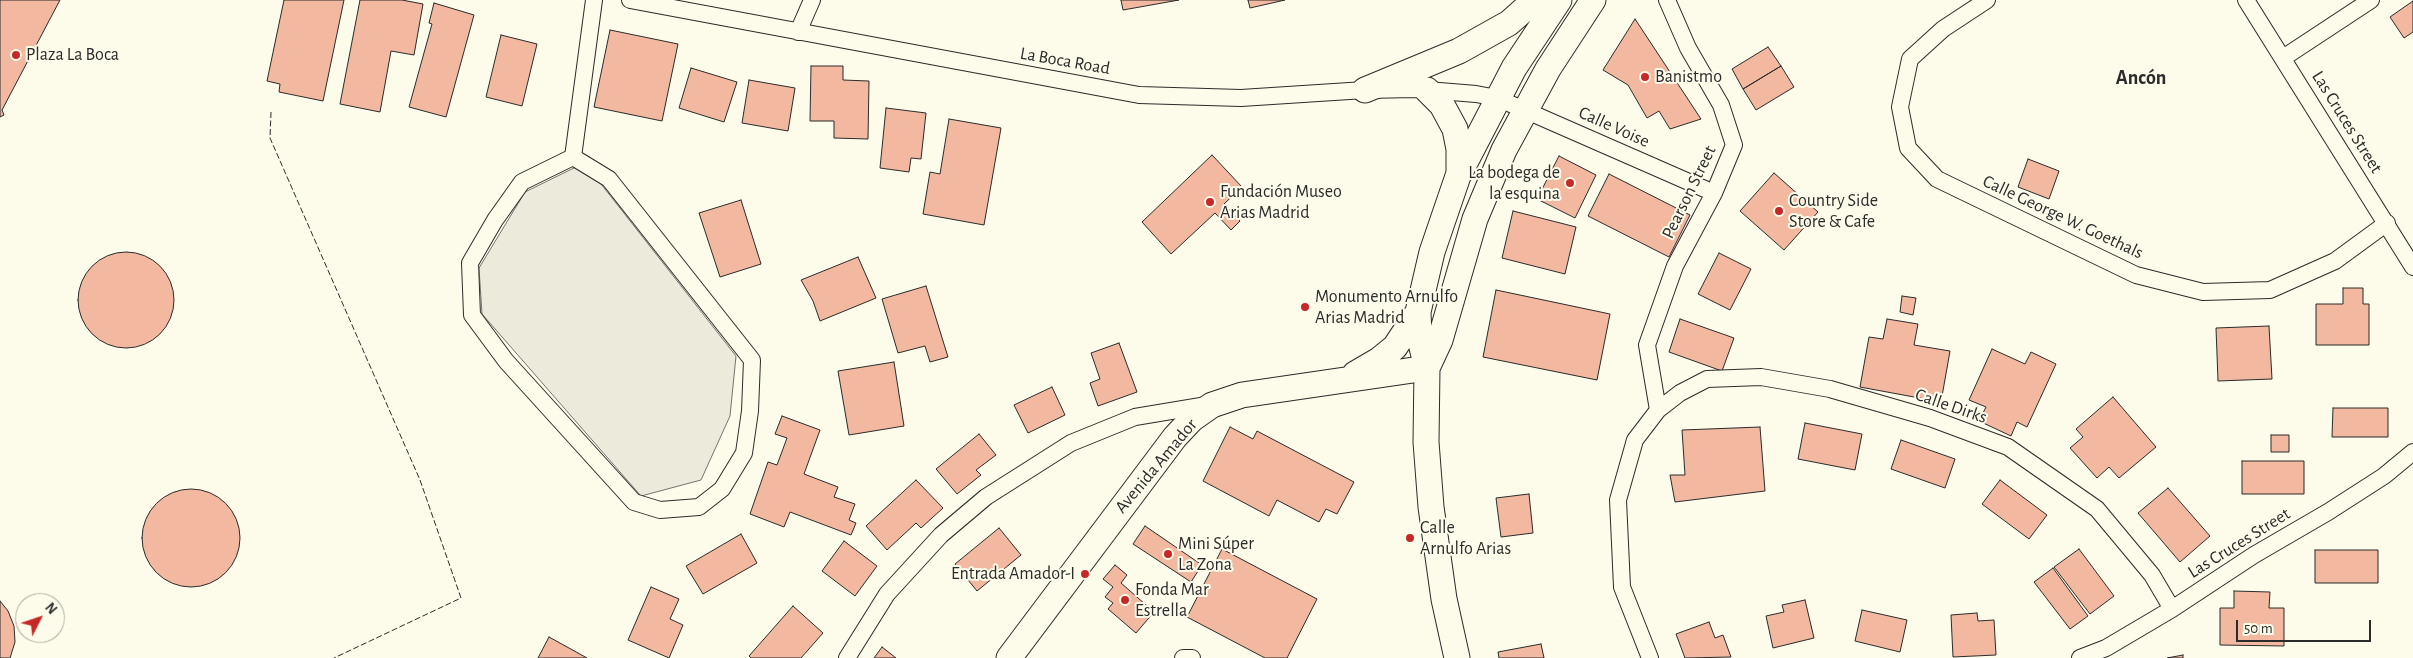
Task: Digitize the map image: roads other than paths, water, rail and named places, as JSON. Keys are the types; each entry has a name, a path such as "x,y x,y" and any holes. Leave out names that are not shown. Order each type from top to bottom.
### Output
{"main road":[{"path":"1365,90 1459,51 1509,23 1535,0"},
{"path":"1347,379 1391,351 1404,336 1418,312 1435,243 1458,176 1514,68 1558,0"},
{"path":"1427,368 1440,340 1475,219 1504,150 1548,69 1593,0"},
{"path":"1427,90 1442,105 1454,129 1459,149 1458,176"},
{"path":"1418,312 1420,335 1427,368 1426,442 1430,498 1443,590 1457,658"},
{"name":"Avenida Amador","path":"1020,652 1175,436 1192,418 1212,405 1242,395 1427,368"}],"street":[{"path":"573,157 594,0"},
{"name":"La Boca Road","path":"630,0 1139,95 1241,98 1365,90 1427,90 1497,98"},
{"path":"798,32 812,0"},
{"name":"Pearson Street","path":"1658,410 1647,345 1675,266 1714,193 1734,145 1721,105 1688,48 1667,0"},
{"name":"Calle George W. Goethals","path":"1987,0 1943,29 1910,59 1900,107 1908,148 1936,179 2136,275 2203,292 2270,290 2335,261 2386,223"},
{"name":"Las Cruces Street","path":"2246,0 2413,267"},
{"path":"2283,58 2371,0"},
{"name":"Calle Voise","path":"1497,98 1714,193"},
{"path":"573,157 610,179 752,360 750,411 744,453 722,489 699,507 660,510 634,502 506,361 472,314 470,263 494,220 522,182 573,157"},
{"name":"Calle Dirks","path":"1650,658 1622,587 1618,500 1635,440 1658,410 1680,393 1707,379 1760,377 1830,389 1930,418 2008,447 2097,509 2152,575 2172,609"},
{"path":"847,658 886,594 941,535 986,497 1071,444 1098,432 1135,417 1212,405"},
{"name":"Las Cruces Street","path":"2080,658 2106,648 2172,609 2254,555 2376,481 2413,452"},
{"path":"1183,658 1192,658"}],"place":[{"name":"Plaza La Boca","path":"16,55"},
{"name":"Banistmo","path":"1645,77"},
{"name":"La bodega de la esquina","path":"1570,183"},
{"name":"Fundación Museo Arias Madrid","path":"1210,202"},
{"name":"Country Side Store & Cafe","path":"1779,211"},
{"name":"Monumento Arnulfo Arias Madrid","path":"1305,307"},
{"name":"Calle Arnulfo Arias","path":"1410,538"},
{"name":"Mini Súper La Zona","path":"1168,554"},
{"name":"Entrada Amador-I","path":"1085,574"},
{"name":"Fonda Mar Estrella","path":"1125,600"}],"district":[{"name":"Ancón","path":"2141,78"}]}
